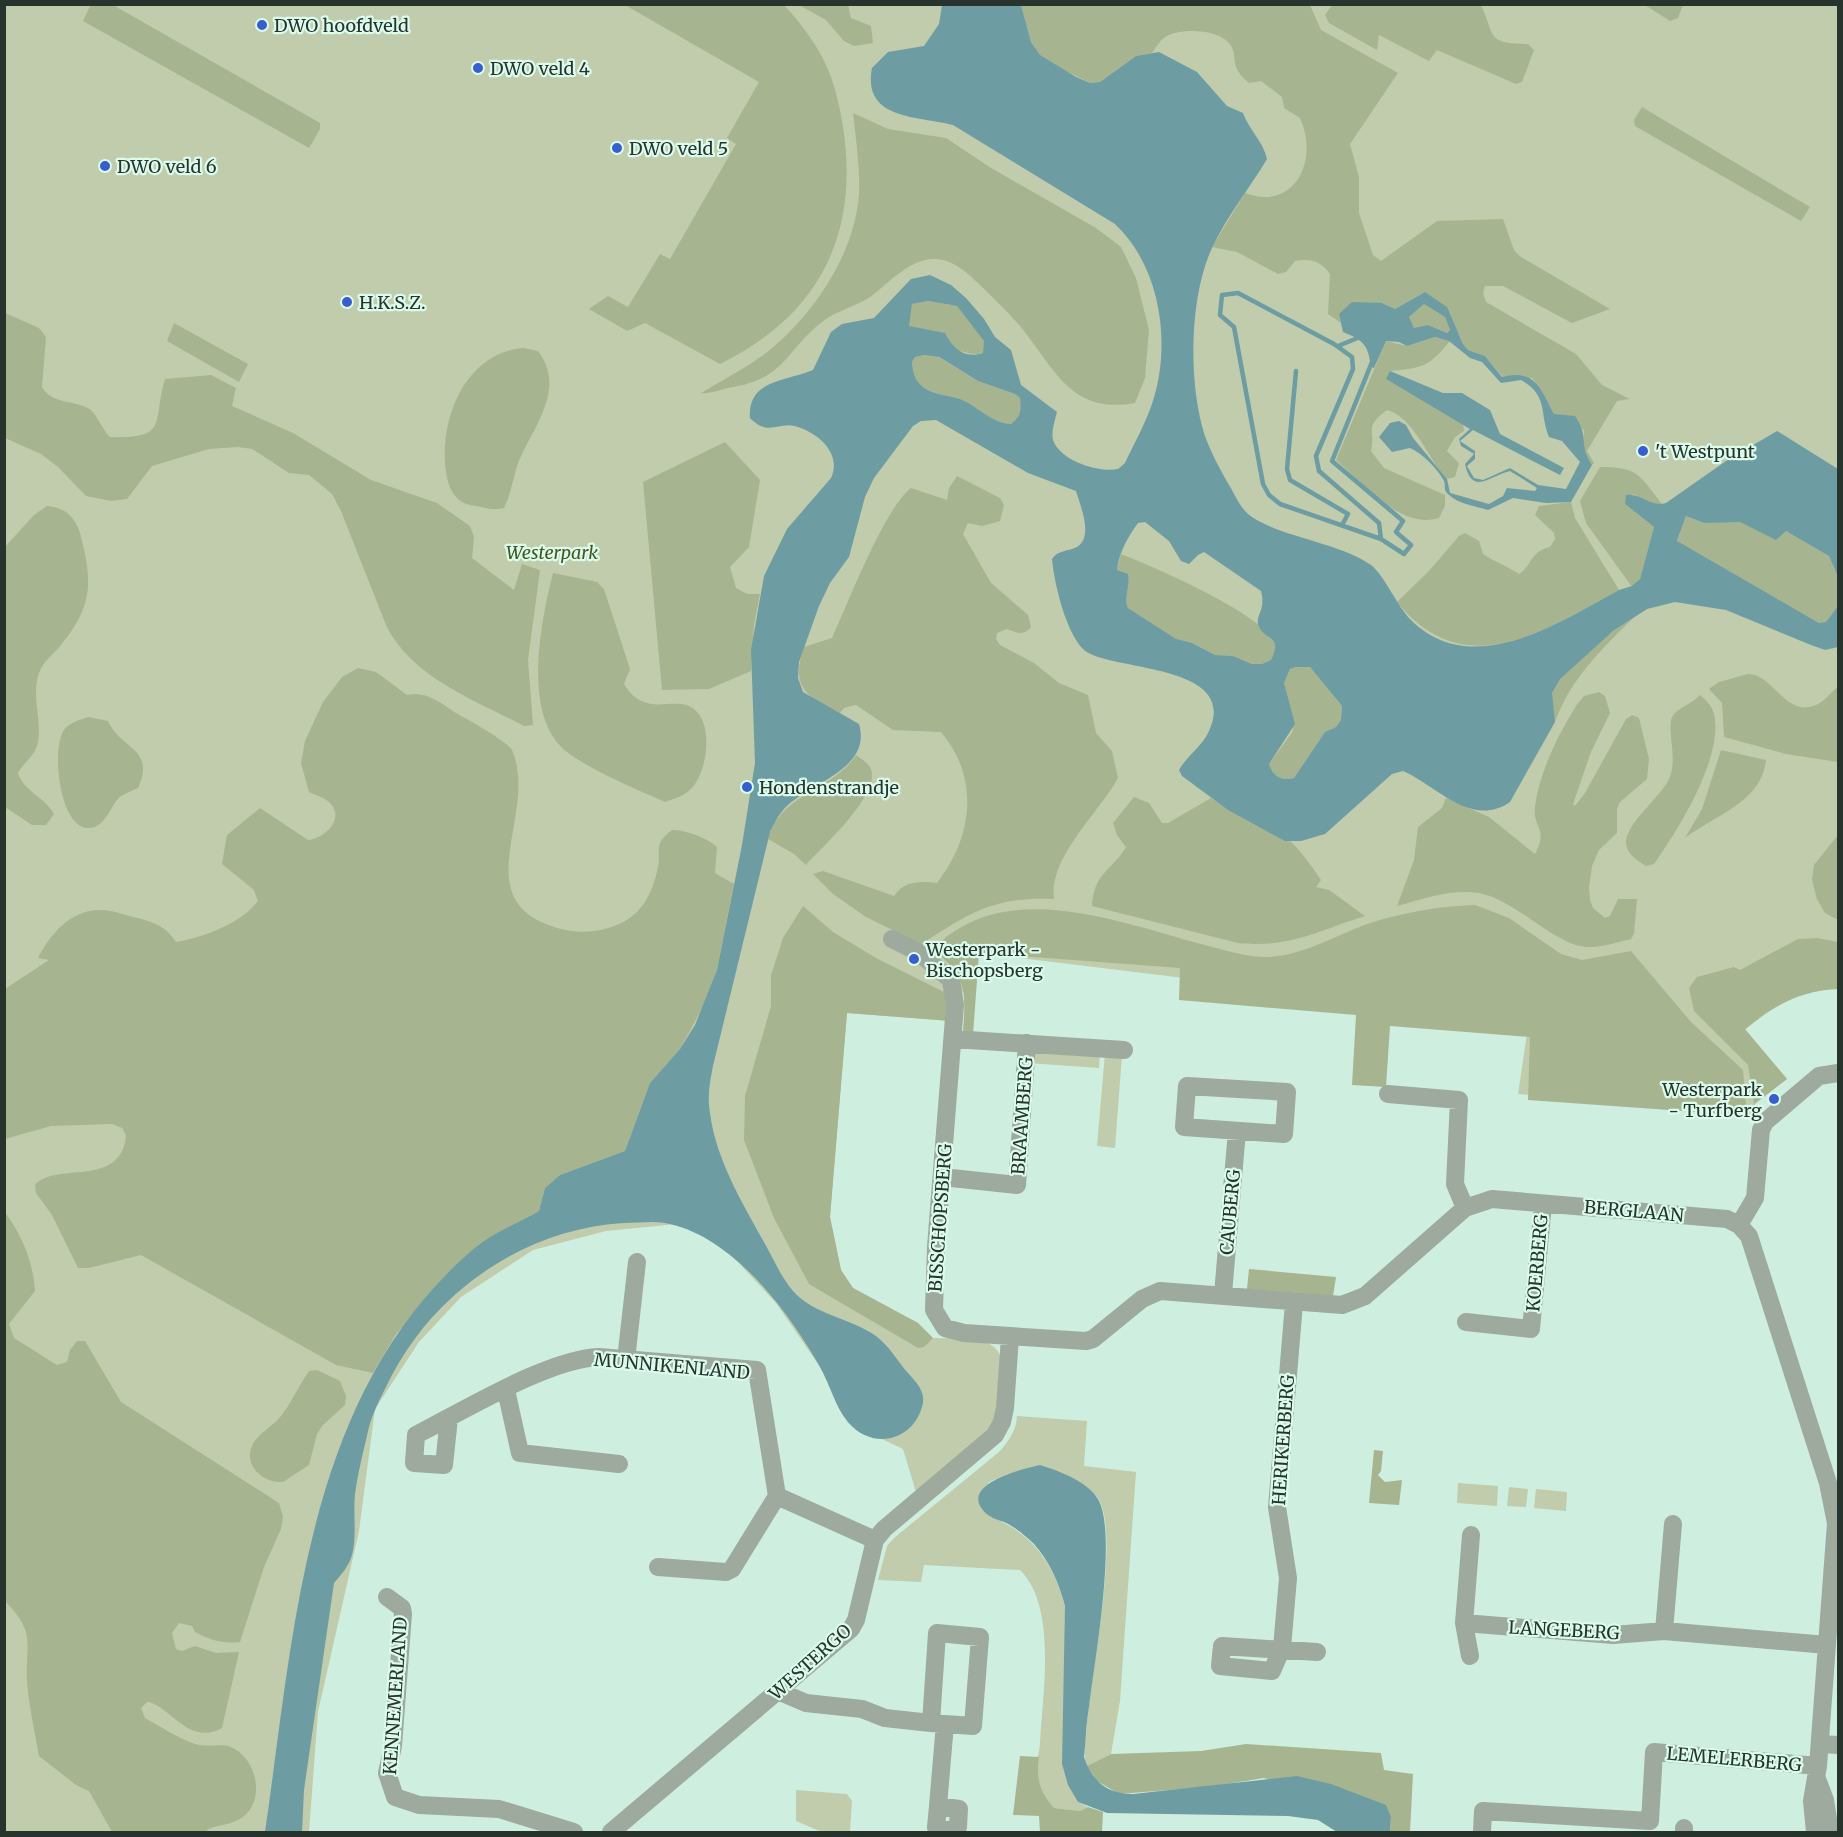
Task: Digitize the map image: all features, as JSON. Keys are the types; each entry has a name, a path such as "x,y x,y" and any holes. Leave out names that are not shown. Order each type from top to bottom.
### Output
{"street":[{"name":"BISSCHOPSBERG","path":"892,939 918,952 951,980 955,1005 934,1310 945,1328 964,1333 1010,1337"},
{"path":"953,1039 1124,1050"},
{"name":"BRAAMBERG","path":"942,1177 1017,1185 1027,1043"},
{"path":"1815,1833 1812,1801 1820,1744 1836,1523 1832,1496 1749,1236 1740,1225 1755,1198 1761,1130 1765,1122 1819,1076 1839,1073"},
{"path":"1187,1086 1287,1092 1284,1134 1237,1131 1184,1127 1187,1086"},
{"path":"1388,1094 1459,1100 1455,1184 1465,1208"},
{"name":"CAUBERG","path":"1223,1294 1237,1131"},
{"name":"BERGLAAN","path":"1010,1337 1086,1341 1093,1339 1153,1292 1223,1294 1294,1303 1342,1305 1365,1296 1465,1208 1492,1199 1727,1219 1740,1225"},
{"name":"KOERBERG","path":"1466,1322 1531,1329 1543,1204"},
{"path":"626,1360 637,1262"},
{"name":"HERIKERBERG","path":"1294,1303 1277,1507 1288,1578 1282,1648 1317,1652"},
{"path":"658,1566 726,1572 732,1569 777,1496 875,1540 884,1529 995,1435 1002,1422 1005,1408 1010,1337"},
{"name":"MUNNIKENLAND","path":"449,1418 574,1359 599,1357 757,1370 777,1496"},
{"path":"506,1390 520,1453 620,1464"},
{"path":"1664,1631 1672,1524"},
{"path":"1470,1656 1464,1623 1471,1535"},
{"name":"WESTERGO","path":"611,1833 851,1629 856,1620 875,1540"},
{"name":"KENNEMERLAND","path":"387,1597 402,1608 403,1614 393,1746 388,1758 387,1773 395,1797 419,1805 500,1809 574,1833"},
{"name":"LANGEBERG","path":"1464,1623 1613,1635 1664,1631 1827,1645"},
{"path":"778,1691 806,1703 862,1708 885,1718 938,1723 973,1726 980,1636 937,1634 938,1723 938,1806"},
{"path":"1820,1744 1839,1745"},
{"name":"LEMELERBERG","path":"1482,1833 1484,1811 1650,1821 1654,1752 1817,1772"},
{"path":"1817,1772 1825,1800 1830,1833"}],"green space":[{"path":"91,4 113,5 320,123 320,129 309,148 83,21"},
{"name":"Westerpark","path":"5,5 1838,5 1838,989 1812,992 1788,1001 1745,1030 1787,1079 1755,1104 1759,1110 1754,1116 1518,1094 1529,1020 978,953 951,1021 847,1013 830,1217 841,1270 853,1288 918,1323 933,1338 972,1339 990,1344 996,1349 1001,1357 998,1410 993,1424 985,1433 916,1492 903,1449 848,1423 820,1367 776,1303 735,1259 687,1223 606,1231 533,1250 461,1297 419,1342 375,1409 359,1531 318,1712 309,1832 5,1832"},
{"path":"625,5 784,5 802,26 823,58 835,90 844,134 847,172 844,208 836,241 823,271 805,298 782,323 753,345 720,364 645,323 627,331 589,309 608,296 628,307 660,254 670,259 736,144 727,138 759,82"},
{"path":"799,5 848,5 851,18 871,26 873,43 854,46 844,41 826,20"},
{"path":"1021,5 1310,5 1321,30 1398,73 1350,144 1359,177 1359,213 1373,255 1381,261 1437,221 1503,219 1514,250 1521,257 1610,309 1572,323 1503,286 1485,286 1483,293 1486,302 1576,354 1602,385 1630,399 1617,401 1587,451 1594,463 1592,465 1583,452 1584,430 1554,414 1532,378 1503,377 1485,356 1468,350 1460,336 1425,292 1395,309 1382,303 1339,314 1341,323 1328,314 1330,274 1319,263 1310,260 1295,261 1286,272 1278,274 1237,252 1212,247 1245,193 1263,197 1278,195 1290,188 1299,178 1307,150 1300,118 1284,108 1282,97 1261,81 1249,83 1242,77 1236,66 1232,48 1224,38 1199,31 1173,33 1163,39 1152,53 1136,56 1100,82 1090,83 1054,65 1040,55 1031,42"},
{"path":"1332,5 1481,5 1494,36 1505,42 1528,44 1534,50 1522,82 1516,84 1437,50 1429,61 1379,35 1377,50 1329,23 1325,15"},
{"path":"1645,5 1683,5 1678,18 1670,21"},
{"path":"1642,107 1810,207 1801,221 1635,126 1634,120"},
{"path":"853,113 888,129 946,138 991,168 1096,228 1121,247 1136,278 1149,330 1145,378 1135,403 1113,405 1094,402 1079,395 1054,372 1020,326 977,282 955,265 936,259 927,259 910,266 868,298 822,322 782,363 762,378 747,384 701,393 746,367 771,349 803,317 830,280 850,238 856,216 859,194"},
{"path":"928,301 957,306 985,341 983,353 966,353 908,326 912,304"},
{"path":"1424,304 1445,317 1450,330 1447,333 1428,325 1414,329 1409,317"},
{"path":"5,313 39,328 46,337 42,387 46,392 57,399 88,408 110,437 129,437 150,431 158,417 165,379 211,375 236,388 232,406 293,433 371,480 437,503 470,526 474,537 472,558 514,590 522,564 540,570 528,660 533,725 524,726 446,686 412,659 397,643 386,625 341,511 332,494 309,475 289,473 252,449 238,447 209,449 152,466 127,499 111,501 86,496 58,467 41,454 5,438"},
{"path":"174,323 248,364 239,382 167,341"},
{"path":"1435,337 1450,341 1424,365 1390,371 1386,379 1463,423 1464,431 1455,437 1447,451 1459,463 1455,477 1447,479 1413,429 1397,414 1387,410 1375,421 1372,429 1371,451 1384,468 1445,495 1445,506 1439,518 1424,520 1396,511 1370,492 1336,460 1386,341 1407,346"},
{"path":"523,348 538,351 546,365 549,379 545,408 518,463 504,508 489,509 466,504 452,492 446,472 445,443 454,405 462,388 473,373 487,361 504,352"},
{"path":"924,355 938,357 978,381 1015,394 1020,398 1019,416 1011,424 1004,423 960,399 927,390 916,379 912,362 915,357"},
{"path":"725,442 760,480 749,547 730,567 736,588 747,594 760,594 754,625 751,671 709,689 662,690 643,482"},
{"path":"1600,467 1631,471 1643,480 1662,504 1654,506 1633,494 1625,504 1654,527 1640,579 1632,587 1586,523 1580,501"},
{"path":"957,476 1000,498 1004,505 1000,521 982,526 968,523 963,534 991,583 1028,615 1031,627 1026,632 1020,633 1007,629 997,633 996,639 1000,645 1034,663 1059,683 1088,695 1096,733 1112,751 1118,778 1067,852 1054,883 1054,899 1015,900 983,909 954,923 921,944 866,917 833,894 813,874 823,871 894,896 903,887 913,883 937,883 958,846 967,807 962,769 954,750 941,732 893,730 856,705 844,708 840,713 818,701 804,689 799,672 804,647 832,638 878,535 901,499 911,488 947,500 949,488"},
{"path":"1571,502 1575,518 1619,590 1534,634 1506,642 1478,646 1450,641 1423,627 1397,602 1429,571 1459,536 1465,533 1479,541 1483,554 1519,574 1538,552 1550,547 1555,539 1554,533 1535,515 1539,506"},
{"path":"47,506 60,509 70,515 77,525 85,553 88,581 87,594 79,619 39,673 36,690 38,742 35,751 18,773 29,790 54,814 46,825 32,825 5,807 4,548 34,515"},
{"path":"1686,516 1704,523 1740,522 1757,529 1786,531 1829,556 1838,577 1838,606 1826,623 1819,623 1677,542"},
{"path":"1121,554 1205,592 1250,619 1266,631 1275,643 1271,660 1262,664 1252,664 1233,656 1215,655 1192,643 1176,640 1128,608 1126,600 1128,575 1117,570"},
{"path":"553,573 597,582 604,589 630,669 624,684 633,695 652,704 689,706 702,720 706,740 704,763 696,783 685,794 665,802 589,766 567,752 553,736 544,716 539,693 538,667 544,616"},
{"path":"1635,616 1599,652 1579,678 1555,722 1552,694 1564,673 1588,651"},
{"path":"1310,667 1342,706 1341,720 1336,727 1325,732 1294,778 1286,779 1278,777 1269,764 1293,731 1284,683 1290,669"},
{"path":"358,668 376,672 407,695 420,694 433,698 495,736 512,750 518,775 517,802 509,854 509,878 515,899 531,917 561,929 579,932 607,929 623,922 637,912 647,899 658,869 660,843 672,830 696,835 717,847 715,873 734,884 717,970 706,1001 680,1049 650,1083 625,1151 560,1175 545,1188 539,1211 478,1246 396,1334 373,1373 336,1365 141,1255 89,1268 78,1268 52,1215 36,1193 35,1185 44,1178 101,1168 113,1162 122,1152 126,1135 122,1128 112,1124 51,1126 5,1139 5,989 49,960 38,958 56,932 71,918 80,914 106,910 147,921 163,928 176,942 221,928 232,923 250,909 258,901 254,890 222,864 227,835 260,808 308,840 320,836 331,828 335,816 334,809 326,800 309,792 301,763 305,741 323,702 342,677"},
{"path":"1748,674 1765,681 1796,706 1819,704 1838,687 1838,762 1786,754 1724,737 1722,703 1709,689 1719,682"},
{"path":"1599,692 1605,696 1610,713 1591,752 1573,804 1575,806 1585,793 1626,719 1632,715 1639,718 1649,759 1647,779 1620,802 1617,809 1617,833 1599,850 1592,866 1589,888 1593,908 1605,918 1610,916 1618,899 1637,899 1634,934 1631,939 1595,947 1577,945 1550,932 1493,897 1479,893 1458,892 1397,906 1414,860 1418,827 1442,808 1446,798 1489,817 1535,854 1539,845 1540,833 1535,806 1546,766 1557,739 1578,703 1584,696"},
{"path":"1700,695 1712,708 1714,714 1715,731 1706,771 1675,832 1654,864 1646,866 1628,850 1626,842 1628,835 1637,819 1664,788 1671,773 1673,753 1671,719 1680,709"},
{"path":"88,717 108,721 114,731 135,750 143,765 138,788 121,796 104,819 90,828 79,825 71,816 60,786 58,769 60,739 64,730 72,723"},
{"path":"1721,750 1766,760 1763,774 1747,797 1685,838 1702,809"},
{"path":"856,755 870,767 872,778 868,790 849,819 806,865 794,854 768,839 774,824 784,812 795,802 834,777"},
{"path":"1134,797 1149,803 1162,823 1168,823 1211,798 1292,843 1321,880 1316,887 1329,890 1365,916 1289,941 1257,944 1238,943 1092,906 1093,895 1100,879 1126,847 1117,835 1113,823"},
{"path":"1838,835 1838,920 1825,913 1817,899 1812,880 1814,865"},
{"path":"1475,905 1509,918 1561,954 1582,960 1631,951 1691,1022 1743,1070 1746,1105 1754,1116 1528,1100 1530,1037 1390,1026 1386,1087 1352,1085 1356,1015 1179,1000 1180,968 979,953 973,1035 963,1031 962,984 952,968 933,949 962,927 994,914 1028,909 1064,911 1100,917 1234,952 1263,957 1276,956 1303,950 1367,924 1393,917 1420,911"},
{"path":"803,906 833,932 876,958 946,993 951,1021 847,1013 830,1217 841,1270 853,1288 918,1323 933,1338 924,1347 918,1348 809,1284 774,1218 744,1140 745,1096 771,1006 771,975 783,938"},
{"path":"1817,938 1838,942 1838,989 1812,992 1788,1001 1766,1013 1745,1029 1787,1079 1754,1104 1748,1065 1694,1011 1689,988 1697,977 1734,967 1740,970 1798,939"},
{"path":"1028,1052 1100,1053 1099,1068 1028,1063"},
{"path":"1105,1053 1122,1055 1115,1148 1097,1146"},
{"path":"4,1211 26,1249 35,1291 9,1324 14,1338 57,1365 67,1362 70,1350 77,1341 85,1341 121,1402 279,1503 283,1517 281,1529 264,1567 240,1642 222,1642 211,1639 195,1632 192,1626 179,1623 172,1633 176,1649 182,1651 195,1646 216,1653 239,1652 222,1728 210,1732 199,1732 189,1729 155,1704 147,1702 141,1708 145,1718 176,1736 200,1745 231,1747 246,1758 254,1775 256,1794 249,1811 231,1823 213,1827 205,1832 112,1832 89,1791 76,1785 39,1756 27,1682 27,1639 22,1622 5,1601"},
{"path":"1249,1269 1336,1277 1333,1296 1247,1289"},
{"path":"317,1370 340,1381 346,1396 345,1405 323,1425 317,1434 309,1465 283,1482 267,1479 255,1470 252,1464 250,1457 254,1442 281,1416 309,1371"},
{"path":"1017,1416 1087,1421 1084,1466 1136,1472 1120,1701 1111,1754 1087,1766 1085,1741 1105,1573 1104,1516 1098,1498 1090,1490 1080,1485 1022,1472 1008,1474 988,1483 990,1517 1018,1531 1039,1551 1061,1591 1065,1606 1078,1802 1088,1807 1080,1811 1054,1808 1040,1788 1036,1776 1045,1678 1044,1629 1032,1586 1020,1570 924,1565 921,1582 878,1580 887,1546 999,1452 1011,1436"},
{"path":"1374,1450 1383,1451 1381,1471 1378,1475 1385,1482 1402,1480 1399,1505 1369,1503"},
{"path":"1458,1483 1498,1486 1497,1506 1457,1503"},
{"path":"1509,1487 1528,1489 1526,1507 1507,1506"},
{"path":"1536,1489 1567,1492 1566,1511 1534,1508"},
{"path":"1246,1744 1381,1753 1384,1770 1413,1774 1410,1832 1390,1832 1391,1817 1264,1778 1208,1787 1119,1794 1097,1781 1087,1766 1111,1754 1201,1751"},
{"path":"1020,1756 1039,1757 1040,1784 1054,1808 1080,1811 1088,1807 1103,1812 1102,1832 1040,1832 1039,1816 1013,1815"},
{"path":"796,1790 847,1794 852,1801 850,1832 822,1832 796,1821"}],"water":[{"path":"942,5 1021,5 1031,42 1040,55 1076,77 1090,83 1100,82 1136,56 1159,52 1197,72 1227,106 1243,113 1267,159 1224,225 1204,268 1195,315 1194,367 1199,415 1207,442 1239,502 1246,512 1257,520 1287,533 1342,550 1371,565 1411,620 1435,638 1461,646 1488,646 1516,640 1543,630 1619,590 1632,586 1640,579 1654,527 1625,504 1626,495 1637,496 1655,504 1666,503 1726,461 1777,431 1838,469 1838,577 1829,556 1786,531 1776,540 1740,522 1704,523 1686,516 1677,541 1819,623 1826,622 1838,606 1838,647 1825,650 1726,610 1675,602 1647,609 1613,631 1560,679 1552,693 1555,722 1510,802 1496,809 1481,811 1468,808 1403,771 1392,774 1325,834 1301,841 1285,841 1228,810 1182,776 1179,770 1205,739 1211,726 1213,706 1204,690 1187,680 1165,672 1097,657 1084,650 1072,632 1062,607 1052,559 1061,552 1077,547 1085,536 1083,512 1076,491 1028,473 936,420 921,421 913,426 874,478 865,497 849,557 830,583 819,606 799,662 798,678 803,692 859,724 861,739 857,752 849,763 788,805 770,832 713,1066 709,1101 713,1130 724,1165 785,1280 793,1291 811,1306 866,1330 885,1344 922,1392 923,1402 917,1419 900,1435 890,1438 879,1439 857,1431 843,1416 820,1367 775,1300 735,1259 690,1230 655,1222 587,1228 551,1238 517,1253 485,1272 455,1294 429,1321 407,1351 377,1405 369,1427 355,1494 352,1555 347,1567 334,1583 304,1790 302,1832 265,1832 300,1595 318,1517 342,1441 375,1370 419,1305 476,1247 539,1211 545,1188 560,1175 625,1151 650,1083 680,1049 695,1025 717,970 742,845 755,763 751,650 764,576 787,529 831,478 834,469 834,461 827,446 806,430 791,425 763,427 750,418 751,405 755,396 771,384 813,370 831,332 842,324 874,318 911,279 930,275 951,285 966,298 984,319 995,337 1011,350 1021,385 1057,412 1053,440 1063,454 1091,467 1118,469 1125,463 1152,404 1161,357 1158,308 1143,262 1131,242 1115,224 953,125 895,113 875,98 871,85 872,68 888,52 924,46 939,24","holes":["928,301 957,306 984,341 983,353 965,354 952,344 945,333 909,326 912,304","924,355 939,357 978,381 1015,394 1020,398 1019,416 1011,424 1004,423 960,399 927,390 915,376 912,362 915,357","1145,522 1169,541 1181,561 1189,564 1204,552 1261,591 1262,607 1258,624 1261,630 1274,641 1271,660 1262,664 1252,664 1233,656 1215,655 1192,643 1176,639 1128,608 1126,600 1128,574 1117,570 1124,545 1138,523","1310,667 1342,706 1341,720 1336,727 1325,732 1294,778 1286,779 1278,777 1269,764 1295,724 1284,683 1290,669"]},
{"path":"1425,292 1447,307 1463,344 1468,350 1485,356 1502,377 1522,375 1530,378 1541,389 1554,414 1575,416 1582,430 1586,452 1592,465 1571,502 1546,503 1513,498 1488,510 1472,506 1457,500 1446,492 1441,476 1420,454 1410,448 1392,452 1379,437 1390,423 1399,421 1406,425 1413,438 1447,479 1450,493 1489,504 1503,496 1507,488 1535,491 1537,488 1510,471 1483,481 1472,480 1465,464 1474,454 1461,446 1459,439 1470,429 1386,379 1390,371 1443,393 1462,393 1490,410 1500,434 1564,468 1560,475 1473,430 1460,441 1475,451 1475,459 1467,466 1474,478 1483,480 1510,468 1538,485 1566,489 1580,462 1562,441 1549,437 1540,399 1530,386 1521,380 1501,383 1482,362 1470,358 1449,341 1435,337 1407,346 1399,342 1386,341 1374,368 1371,367 1369,354 1364,345 1357,338 1343,332 1339,314 1352,302 1382,303 1395,309","holes":["1424,304 1445,317 1450,330 1447,333 1428,325 1414,328 1409,317"]},
{"path":"1040,1465 1064,1474 1087,1487 1098,1499 1104,1516 1106,1540 1103,1600 1084,1757 1096,1779 1108,1789 1133,1794 1297,1776 1331,1784 1386,1805 1391,1817 1390,1832 1337,1832 1318,1820 1288,1816 1107,1813 1078,1802 1068,1785 1062,1764 1065,1606 1060,1589 1049,1565 1034,1544 1012,1526 992,1518 979,1505 979,1496 984,1487 1006,1475"}],"waterway":[{"path":"1372,362 1332,461 1403,521 1396,532 1411,545 1404,554 1381,539 1280,504 1269,495 1263,484 1234,327 1220,315 1222,295 1238,293 1334,344 1352,357 1353,369 1316,456 1319,471 1379,523 1381,539"},
{"path":"1338,346 1360,337"},
{"path":"1296,371 1287,469 1290,480 1348,514 1342,525"}],"place":[{"name":"DWO hoofdveld","path":"262,25"},
{"name":"DWO veld 4","path":"478,68"},
{"name":"DWO veld 5","path":"617,148"},
{"name":"DWO veld 6","path":"105,166"},
{"name":"H.K.S.Z.","path":"347,302"},
{"name":"'t Westpunt","path":"1643,451"},
{"name":"Hondenstrandje","path":"747,787"},
{"name":"Westerpark - Bischopsberg","path":"914,959"},
{"name":"Westerpark - Turfberg","path":"1774,1099"}]}
